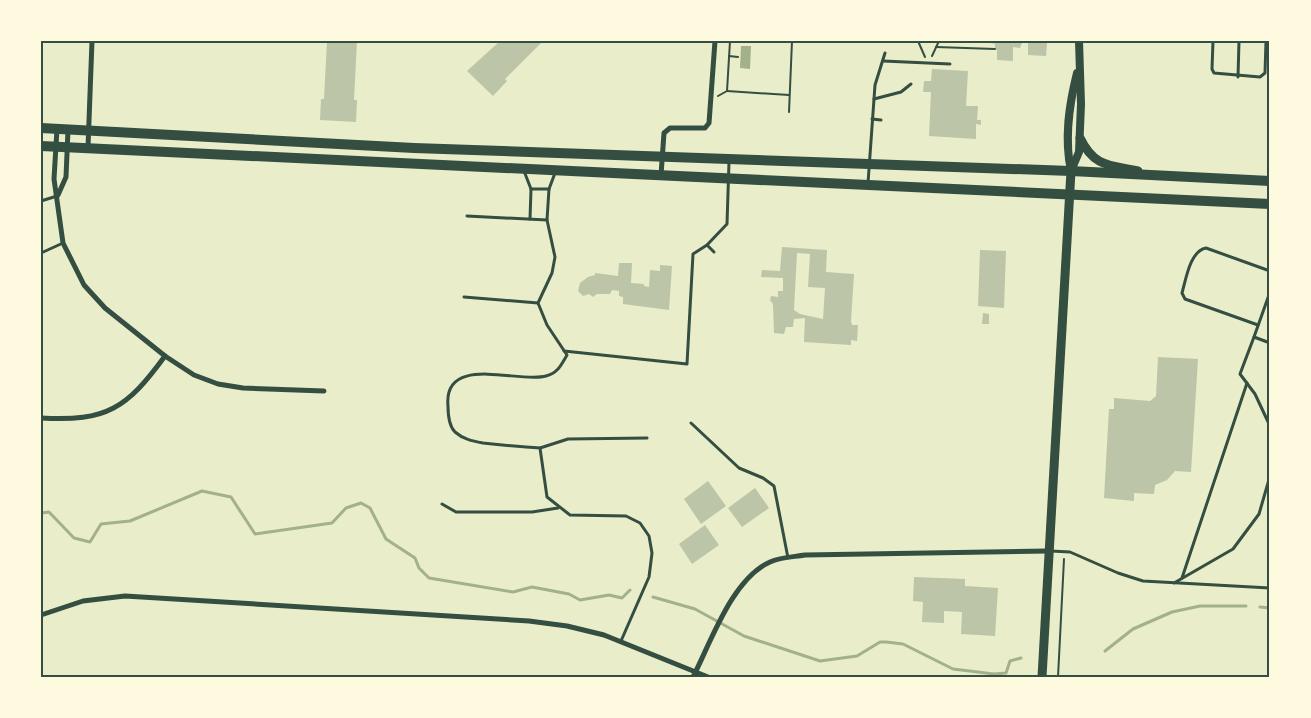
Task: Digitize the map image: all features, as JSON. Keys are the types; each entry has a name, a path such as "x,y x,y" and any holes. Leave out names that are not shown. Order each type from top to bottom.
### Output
{"main road":[{"path":"41,128 661,158 1071,171 1270,182"},
{"path":"1080,138 1087,152 1102,164 1163,176"},
{"path":"41,146 1270,204"},
{"path":"1042,675 1071,171"}],"street":[{"path":"88,147 92,41"},
{"path":"661,175 664,133 670,128 705,128 709,123 715,41"},
{"path":"1071,171 1079,152 1080,138 1082,104 1078,66 1079,41"},
{"path":"1071,171 1067,153 1070,100 1078,66"},
{"path":"57,129 54,179 58,196 58,218 63,243 84,285 104,308 164,356 194,376 218,384 243,388 324,391"},
{"path":"58,196 66,177 68,130"},
{"path":"41,418 80,419 100,414 120,405 144,385 164,356"},
{"path":"694,675 718,625 743,584 753,573 771,562 805,555 1048,551"},
{"path":"41,615 83,600 138,596 529,621 567,626 621,641 694,675 708,677"}],"lane":[{"path":"1213,41 1212,69 1218,75 1238,77 1260,77 1265,73 1266,41"},
{"path":"1238,77 1239,41"},
{"path":"868,185 875,85 885,54"},
{"path":"884,61 950,64"},
{"path":"874,99 901,92 911,84"},
{"path":"872,119 881,120"},
{"path":"563,350 687,364 693,254 707,245 727,224 729,160"},
{"path":"522,169 531,188 530,219"},
{"path":"557,170 549,190 547,220 555,257 552,273 538,303 546,325 566,355 559,370 545,377 485,374 464,377 456,381 447,397 453,430 468,440 540,448 568,439 647,438"},
{"path":"531,188 549,190"},
{"path":"41,201 58,196"},
{"path":"466,216 547,220"},
{"path":"41,253 63,243"},
{"path":"707,245 714,252"},
{"path":"1258,325 1184,299 1182,293 1194,257 1200,249 1206,248 1270,271"},
{"path":"1270,292 1240,374 1255,394 1270,426"},
{"path":"464,298 538,303"},
{"path":"1254,338 1270,343"},
{"path":"1182,578 1247,383"},
{"path":"691,423 739,468 763,478 774,486 788,558"},
{"path":"540,448 547,497 559,508 570,516 626,516 640,523 649,536 652,553 649,577 621,641"},
{"path":"1173,583 1233,549 1243,538 1259,514 1270,476"},
{"path":"442,504 456,512 532,512 559,508"},
{"path":"1048,551 1070,552 1118,573 1143,581 1270,588"}],"path":[{"path":"727,91 730,41"},
{"path":"789,112 792,41"},
{"path":"918,41 929,63"},
{"path":"929,63 939,41"},
{"path":"936,47 995,50"},
{"path":"729,56 738,57"},
{"path":"712,96 720,96 727,91 789,95"},
{"path":"1058,677 1064,559"}],"shaded area":[{"path":"741,46 751,46 750,69 740,68"}],"building":[{"path":"327,41 357,41 354,100 357,100 356,122 320,120 321,99 324,99"},
{"path":"500,41 543,41 505,79 507,81 493,96 467,71"},
{"path":"991,41 1023,41 1020,48 1013,47 1013,61 997,60 997,50 995,49 995,44 991,43"},
{"path":"1028,42 1047,43 1046,56 1028,55"},
{"path":"932,69 968,71 966,106 978,106 977,120 981,120 981,125 976,124 976,139 929,136 931,92 923,92 924,81 931,81"},
{"path":"782,247 827,250 826,272 854,274 851,321 852,325 858,325 857,341 851,340 851,345 804,342 805,318 794,319 793,327 786,327 784,334 774,333 773,304 770,300 771,296 778,297 778,291 783,291 783,278 761,277 762,270 780,271","holes":["797,253 810,254 808,287 825,288 823,319 800,314 794,310"]},
{"path":"980,250 1006,251 1004,308 978,306"},
{"path":"619,263 632,263 631,283 644,284 644,286 649,287 650,270 660,271 660,265 672,266 669,310 623,304 623,297 619,296 619,291 612,290 610,294 597,294 593,297 589,294 583,296 578,291 580,283 588,277 595,275 595,273 618,276"},
{"path":"983,313 989,314 989,324 982,324"},
{"path":"1158,357 1198,359 1191,472 1175,471 1167,480 1155,485 1154,494 1134,493 1134,501 1104,498 1109,409 1114,409 1114,398 1150,401 1156,396"},
{"path":"708,481 726,506 701,524 684,499"},
{"path":"755,488 769,508 742,527 728,508"},
{"path":"705,525 719,545 692,564 679,544"},
{"path":"914,577 965,579 965,586 998,588 995,636 961,634 962,612 944,611 944,623 922,622 923,602 913,601"}],"waterway":[{"path":"41,513 49,512 74,538 90,542 101,524 130,521 202,491 231,497 255,534 332,523 346,508 361,503 370,508 386,539 415,558 419,568 429,578 513,592 532,587 569,594 580,600 609,595 622,598 630,590"},
{"path":"653,597 695,609 744,636 820,661 857,656 880,642 903,644 953,669 994,674 1006,673 1010,661 1021,658"},
{"path":"1105,651 1133,629 1172,612 1200,606 1246,606"},
{"path":"1260,607 1270,608"}]}
